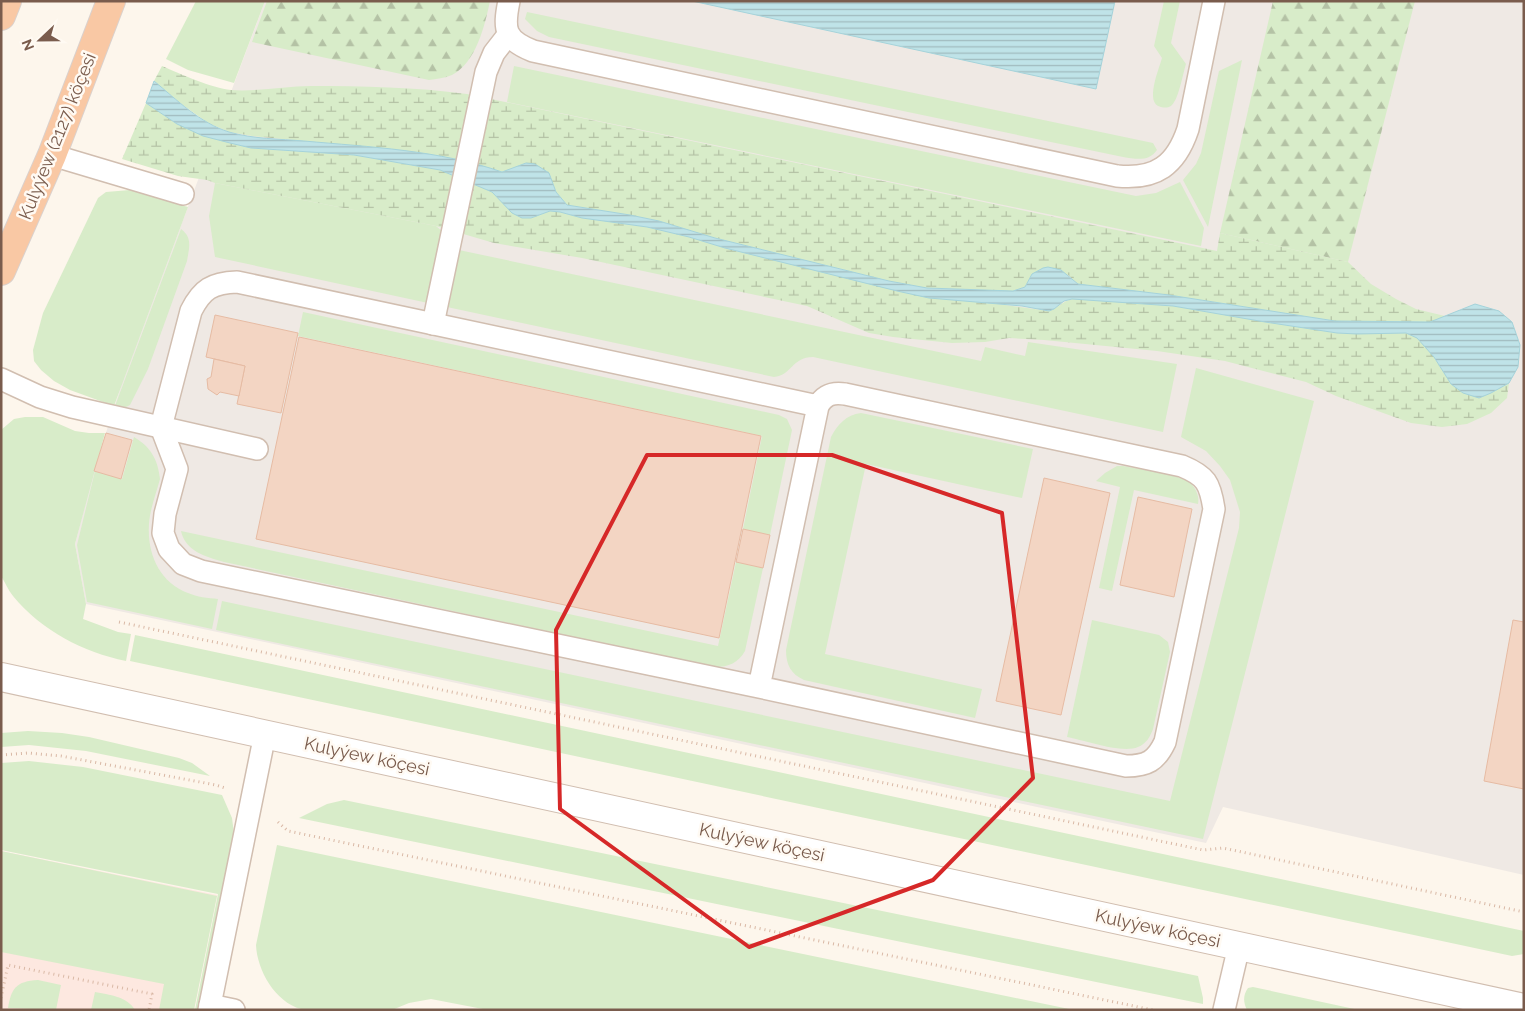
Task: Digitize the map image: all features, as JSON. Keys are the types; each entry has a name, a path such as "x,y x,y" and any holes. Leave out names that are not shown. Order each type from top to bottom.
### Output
{"highway":[{"path":"1,16 7,1"},
{"name":"Kulyýew (2127) köçesi","path":"1,271 52,155 111,1"}],"street":[{"name":"Kulyýew köçesi","path":"1,677 1524,1008"}],"lane":[{"path":"509,1 506,20 508,35 519,46 534,51 1117,176 1134,178 1149,174 1166,166 1183,144 1188,129 1214,1"},
{"path":"433,324 486,72 494,53 508,35"},
{"path":"52,155 183,194"},
{"path":"758,687 818,406 822,399 830,394 845,394 1182,466 1195,472 1206,481 1212,495 1214,509 1165,742 1159,754 1150,762 1138,766 1126,766 211,573 183,564 169,549 163,533 165,514 176,469 161,427 192,311 198,297 210,287 223,282 236,282 818,406"},
{"path":"1,379 40,398 72,408 257,449"},
{"path":"234,1010 210,1007 265,734"},
{"path":"1224,1010 1239,946"}],"path":[{"path":"119,622 1203,850 1223,848 1524,912"},
{"path":"1,755 28,753 61,756 216,785"},
{"path":"288,831 1153,1010"},
{"path":"1,998 8,965 152,994 149,1010"}],"highlighted area":[{"path":"647,455 832,455 1002,513 1033,778 933,880 749,947 560,809 556,630"}],"shaded area":[{"path":"265,1 1524,1 1524,875 1223,807 1206,843 86,604 75,544 94,470 121,386"},
{"path":"1,851 217,895 194,1010 1,1010"}],"green space":[{"path":"196,1 265,1 234,83 188,70 166,59"},
{"path":"267,1 490,1 482,32 467,62 452,75 429,80 252,42"},
{"path":"1164,1 1180,1 1171,43 1186,64 1177,97 1170,107 1165,108 1156,104 1153,93 1162,58 1154,46"},
{"path":"1273,1 1415,1 1348,262 1220,233"},
{"path":"527,12 1153,143 1157,150 1146,158 1123,157 549,37 537,31 525,19"},
{"path":"1242,60 1208,227 1183,180 1196,164 1201,153 1219,71"},
{"path":"162,66 206,84 231,90 301,86 350,86 409,88 467,94 1217,251 1220,233 1348,262 1371,284 1396,299 1416,309 1445,316 1430,322 1335,321 1169,295 1078,284 1068,275 1032,274 1025,287 1013,291 927,288 889,281 715,238 659,221 567,205 556,192 552,183 511,170 502,172 434,155 229,132 208,123 154,81"},
{"path":"514,66 1136,196 1156,193 1180,182 1204,228 1201,246 507,102"},
{"path":"146,103 177,124 230,143 251,148 354,155 440,170 492,192 512,212 531,218 550,211 582,218 647,227 782,262 990,303 1049,311 1073,299 1173,306 1337,333 1406,333 1417,337 1434,357 1451,384 1491,393 1509,383 1507,398 1491,413 1467,424 1442,427 1411,423 1336,396 1306,382 1225,361 1157,351 1044,340 1009,338 985,342 952,343 869,333 807,306 582,258 494,243 436,226 207,180 178,176 122,159"},
{"path":"215,183 436,226 443,232 428,303 215,257 209,216"},
{"path":"130,190 188,207 114,406 70,390 54,381 34,361 33,350 43,313 98,198 106,192"},
{"path":"181,229 189,240 187,261 148,369 130,405 126,407 115,406"},
{"path":"459,250 981,361 985,347 1025,356 1028,342 1177,364 1163,432 813,357 800,360 780,376 774,377 447,307"},
{"path":"303,312 779,415 787,419 792,430 770,535 743,529 762,436 298,336"},
{"path":"1196,368 1314,401 1203,839 216,630 222,601 1170,801 1239,528 1240,512 1230,480 1220,466 1206,451 1181,437"},
{"path":"861,413 1033,449 1022,498 866,464 825,654 982,689 975,718 804,680 796,675 788,665 786,650 831,437 843,421"},
{"path":"43,417 75,431 105,433 75,544 86,604 83,619 118,632 131,634 126,661 79,646 50,630 11,594 1,576 1,430 14,419"},
{"path":"134,437 145,445 153,455 159,472 160,479 149,524 150,545 153,556 162,574 178,588 195,595 218,599 212,629 87,602 77,545 95,471 122,479"},
{"path":"1117,466 1155,472 1186,480 1196,490 1198,504 1134,490 1112,591 1099,588 1120,487 1096,481"},
{"path":"181,531 718,646 736,562 763,568 745,651 733,664 715,667 224,562 197,552 187,544"},
{"path":"1092,620 1159,635 1168,642 1170,652 1153,729 1147,740 1138,747 1131,749 1113,748 1067,737"},
{"path":"135,635 1524,931 1524,954 1512,956 130,661"},
{"path":"28,731 89,737 179,758 192,763 210,776 86,751 29,745 1,747 1,733"},
{"path":"29,761 83,767 222,795 232,818 235,841 201,1010 195,1010 218,894 1,850 1,763"},
{"path":"344,800 1198,976 1203,1004 299,818 327,804"},
{"path":"277,845 1074,1010 488,1010 431,999 409,1003 392,1010 303,1010 283,1000 269,984 257,955 256,945"},
{"path":"1,851 217,896 194,1010 159,1010 164,984 1,952"},
{"path":"38,980 61,985 56,1010 8,1008 16,987 24,982"},
{"path":"1253,987 1359,1010 1247,1010 1244,996 1248,988"},
{"path":"95,992 123,999 132,1005 135,1010 91,1010"}],"water":[{"path":"692,1 1115,1 1096,89"},
{"path":"154,81 199,117 229,132 257,137 404,150 454,159 502,172 526,163 535,164 549,173 556,192 567,205 659,221 715,238 889,281 927,288 1013,291 1025,287 1032,274 1048,267 1061,270 1078,284 1169,295 1335,321 1430,322 1475,304 1499,311 1512,322 1520,345 1518,367 1509,383 1479,398 1463,393 1451,384 1434,357 1417,338 1406,333 1337,333 1173,306 1072,299 1064,301 1049,311 1022,306 929,298 647,227 582,218 550,211 531,218 522,218 512,213 492,192 440,170 354,155 251,148 203,136 177,124 146,103"}],"building":[{"path":"215,315 298,333 281,413 237,404 245,366 206,357"},
{"path":"299,337 761,436 719,638 256,539"},
{"path":"214,359 245,366 239,396 220,392 217,395 208,389 207,379 211,377"},
{"path":"106,433 132,440 121,479 94,471"},
{"path":"1044,478 1110,493 1061,715 996,701"},
{"path":"1138,497 1192,509 1174,597 1120,585"},
{"path":"743,529 770,535 763,568 736,562"},
{"path":"1513,620 1524,622 1524,789 1484,781"}]}
